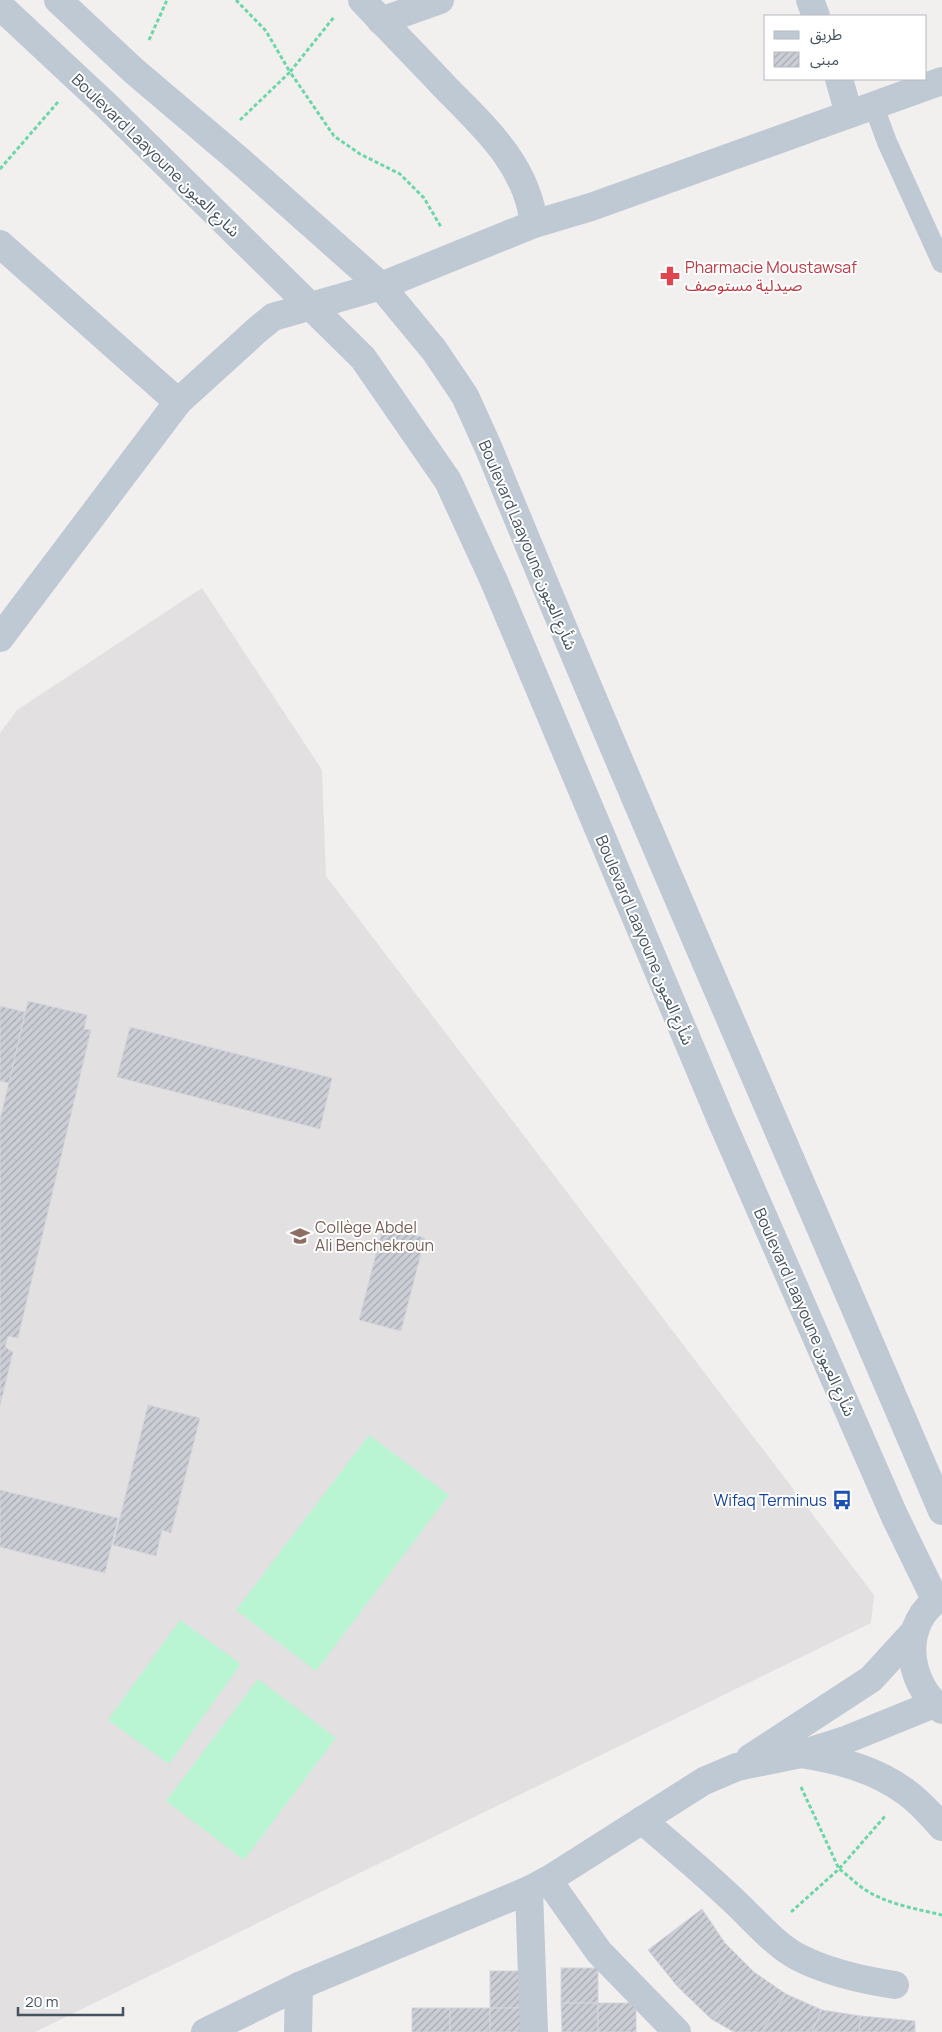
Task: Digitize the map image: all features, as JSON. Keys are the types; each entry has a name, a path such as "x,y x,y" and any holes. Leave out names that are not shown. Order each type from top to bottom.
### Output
{"street":[{"path":"58,0 134,71 381,286"},
{"path":"362,0 502,146 520,176 532,203 534,224"},
{"path":"382,21 440,0"},
{"path":"810,0 816,15"},
{"name":"Boulevard Laayoune شارع العيون","path":"0,6 78,79 310,306"},
{"path":"839,80 861,109"},
{"path":"0,638 178,402 273,317 381,286 534,224 591,207 942,81"},
{"path":"0,244 178,402"},
{"name":"Boulevard Laayoune شأرع العيون","path":"381,286 434,350 465,396 698,945 942,1511"},
{"name":"Boulevard Laayoune شأرع العيون","path":"310,306 363,358 448,481 494,581 721,1120 895,1517 939,1599"},
{"path":"737,1768 870,1679 915,1631 923,1615 939,1599"},
{"path":"205,2032 299,1986 539,1885 704,1781 737,1768 794,1755 848,1739 938,1707 919,1682 912,1657 915,1631"},
{"path":"794,1755 835,1760 859,1767 906,1792 942,1827"},
{"path":"642,1820 735,1902 767,1934 798,1957 824,1969 866,1981 895,1985"},
{"path":"534,2032 539,1885"},
{"path":"539,1885 599,1952 677,2032"},
{"path":"298,2032 299,1986"}],"lane":[{"path":"861,109 887,142 942,262"}],"path":[{"path":"134,71 167,0"},
{"path":"236,0 266,31 290,72 334,136 360,154 400,174 424,198 458,256"},
{"path":"217,142 290,72 336,14"},
{"path":"0,169 78,79"},
{"path":"794,1755 839,1869 865,1890 878,1896 942,1916"},
{"path":"767,1934 839,1869 906,1792"}],"shaded area":[{"name":"Collège Abdel Ali Benchekroun","path":"202,588 322,770 326,876 874,1595 871,1623 35,2032 0,2032 0,733 17,710"}],"green space":[{"path":"369,1435 449,1495 316,1671 236,1610"},
{"path":"180,1620 241,1664 169,1764 108,1720"},
{"path":"258,1679 336,1738 244,1860 166,1801"}],"building":[{"path":"28,1001 87,1015 84,1029 91,1030 18,1338 8,1336 5,1347 13,1352 0,1406 0,1120"},
{"path":"0,1006 25,1012 9,1083 0,1081"},
{"path":"130,1027 332,1078 320,1129 117,1077"},
{"path":"383,1227 425,1238 401,1331 359,1320"},
{"path":"148,1405 200,1418 171,1533 162,1530 156,1556 113,1545"},
{"path":"0,1490 118,1518 105,1573 0,1547"},
{"path":"702,1909 725,1943 677,1986 648,1950"},
{"path":"725,1943 754,1972 711,2019 677,1986"},
{"path":"561,1968 598,1968 598,2003 561,2003"},
{"path":"490,1971 527,1971 527,2008 490,2008"},
{"path":"754,1972 786,1994 761,2032 734,2032 711,2019"},
{"path":"786,1994 822,2010 812,2032 761,2032"},
{"path":"561,2003 598,2003 598,2032 562,2032"},
{"path":"598,2003 636,2003 636,2032 598,2032"},
{"path":"412,2008 450,2008 450,2032 412,2032"},
{"path":"450,2008 490,2008 490,2032 450,2032"},
{"path":"490,2008 527,2008 528,2032 490,2032"},
{"path":"822,2010 861,2016 859,2032 812,2032"},
{"path":"861,2016 915,2021 915,2032 859,2032"}],"place":[{"name":"Pharmacie Moustawsaf صيدلية مستوصف","path":"670,276"},
{"name":"Collège Abdel Ali Benchekroun","path":"300,1236"},
{"name":"Wifaq Terminus","path":"842,1500"}]}
